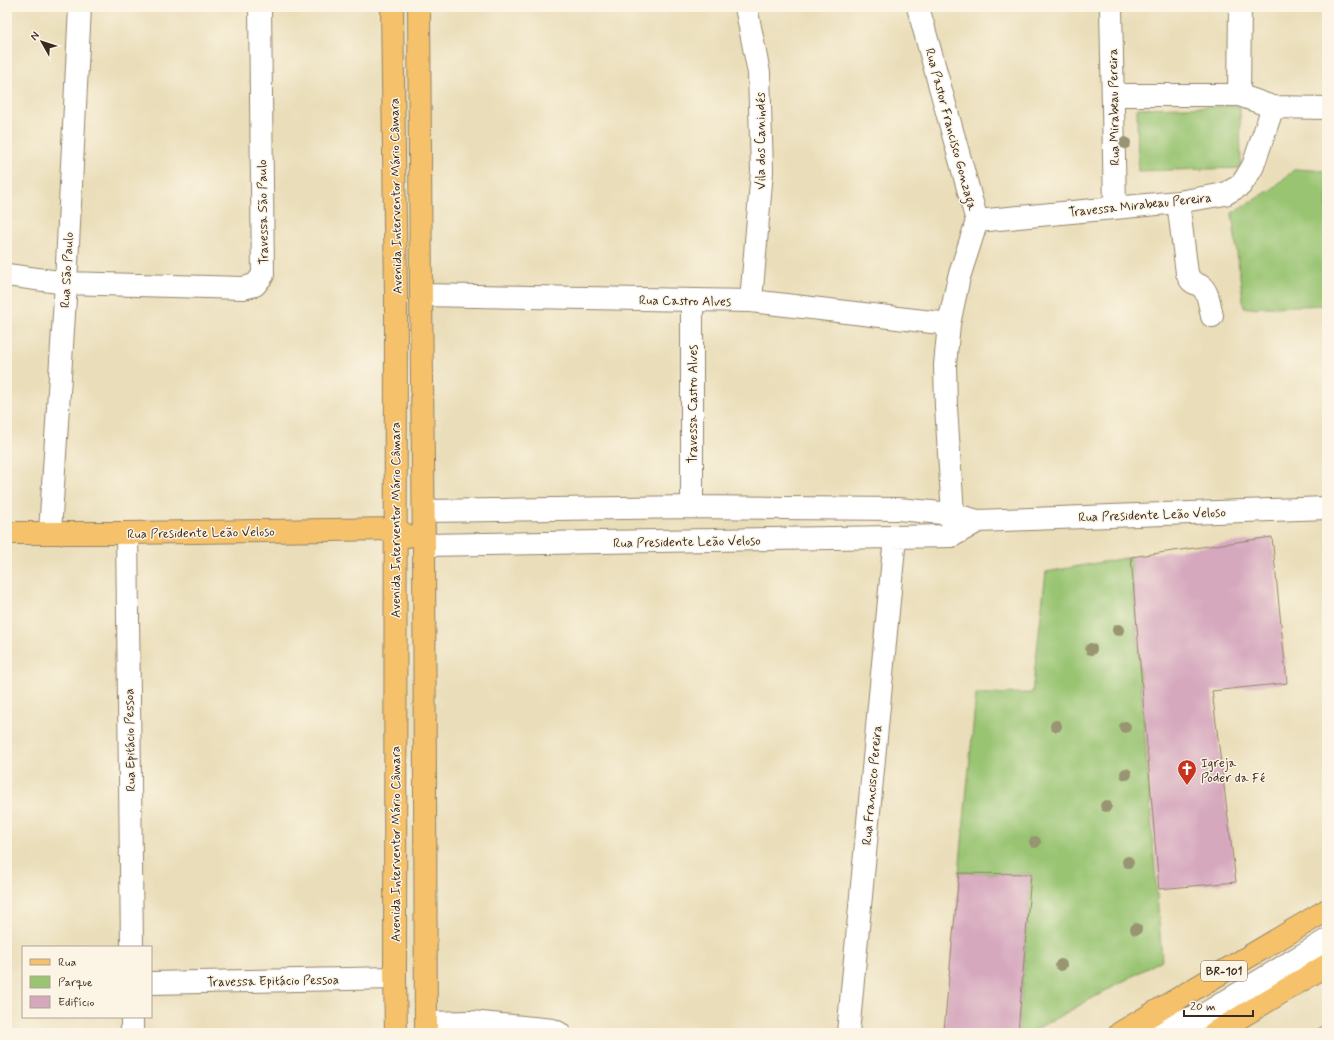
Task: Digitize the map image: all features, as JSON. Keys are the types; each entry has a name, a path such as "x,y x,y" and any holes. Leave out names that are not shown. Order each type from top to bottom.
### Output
{"main road":[{"name":"Avenida Interventor Mário Câmara","path":"392,7 396,295 394,978 396,1033"},
{"name":"Avenida Interventor Mário Câmara","path":"419,7 424,511 426,1028"},
{"path":"395,529 424,511"},
{"name":"Rua Presidente Leão Veloso","path":"7,533 126,533 395,529 424,545"},
{"name":"BR-101","path":"1120,1033 1327,910"},
{"path":"1210,1024 1327,965"}],"street":[{"name":"Rua São Paulo","path":"50,532 66,283 80,7"},
{"name":"Travessa São Paulo","path":"7,275 66,283 243,288 255,285 263,275 260,7"},
{"name":"Vila dos Canindés","path":"746,7 759,73 762,171 751,301"},
{"name":"Rua Pastor Francisco Gonzaga","path":"918,7 977,221 959,278 949,324 946,365 946,407 953,514 952,536"},
{"name":"Rua Mirabeau Pereira","path":"1111,7 1115,208"},
{"path":"1239,95 1240,7"},
{"path":"1113,95 1239,95 1273,107 1327,108"},
{"name":"Travessa Mirabeau Pereira","path":"977,221 1178,202 1220,195 1232,191 1241,185 1253,166 1273,107"},
{"path":"1178,202 1187,274 1190,281 1204,289 1209,301 1212,316"},
{"name":"Rua Castro Alves","path":"421,295 751,301 949,324"},
{"name":"Travessa Castro Alves","path":"692,301 692,507"},
{"name":"Rua Presidente Leão Veloso","path":"424,511 692,507 898,510 953,514 978,521 1327,508"},
{"name":"Rua Presidente Leão Veloso","path":"424,545 952,536 978,521"},
{"name":"Rua Epitácio Pessoa","path":"126,533 132,946"},
{"name":"Rua Francisco Pereira","path":"848,1033 894,538"},
{"path":"1181,1033 1210,1024 1327,940"},
{"name":"Travessa Epitácio Pessoa","path":"152,983 394,978"},
{"path":"132,1018 132,1033"},
{"path":"426,1028 471,1022 553,1030 559,1033"},
{"path":"1156,1033 1166,1025 1210,1024"}],"green space":[{"path":"1240,106 1241,168 1138,171 1137,108"},
{"path":"1295,169 1327,171 1327,305 1244,308 1232,213 1272,189"},
{"path":"1131,557 1162,960 1029,1033 1018,1033 1031,874 959,873 976,694 1032,693 1046,572"}],"building":[{"name":"Igreja Poder da Fé","path":"1272,537 1287,683 1212,691 1236,882 1159,889 1131,557"},
{"path":"959,873 1031,874 1018,1033 968,1033 944,1030"},
{"path":"1327,1023 1327,1033 1312,1033"}],"place":[{"name":"Igreja Poder da Fé","path":"1187,786"}]}
